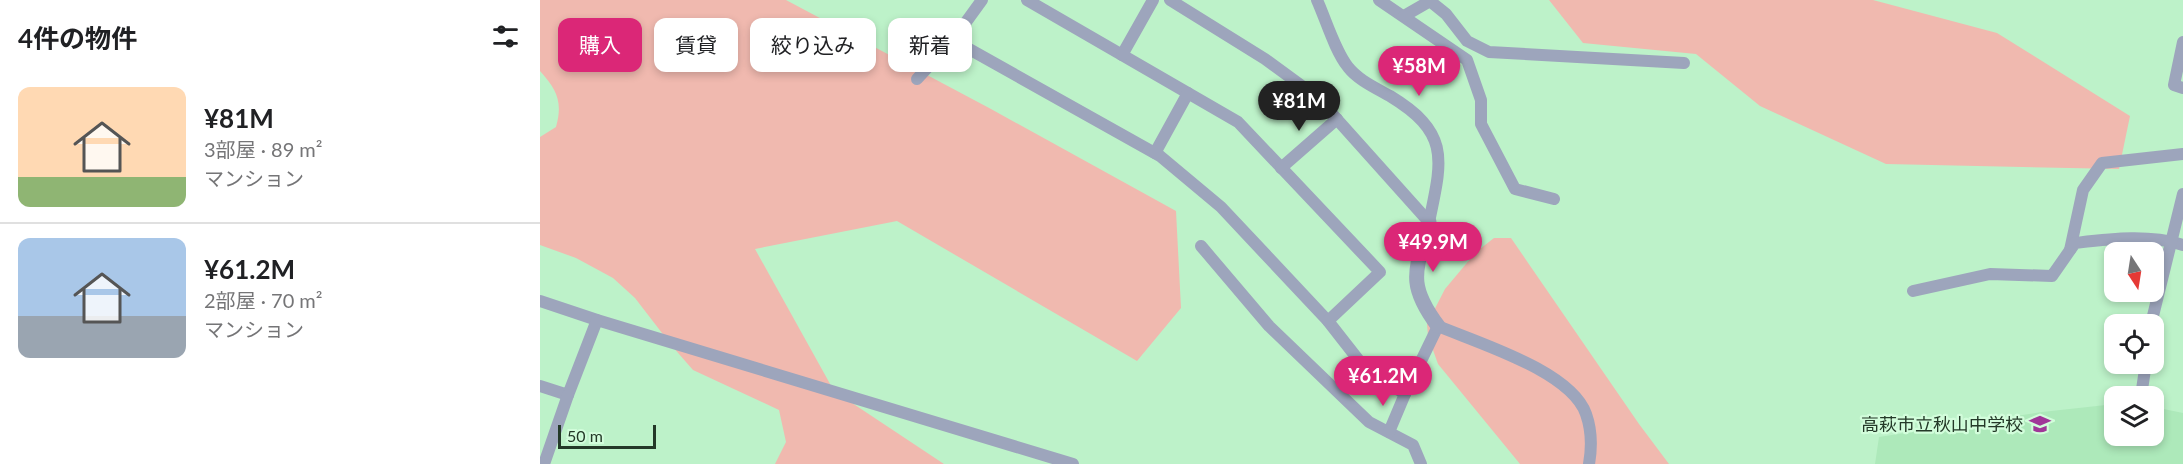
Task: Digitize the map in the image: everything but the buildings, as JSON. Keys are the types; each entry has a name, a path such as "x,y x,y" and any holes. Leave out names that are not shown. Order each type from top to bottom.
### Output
{"street":[{"path":"969,18 982,0"},
{"path":"1027,0 1238,122 1380,272 1328,321"},
{"path":"1122,55 1153,0"},
{"path":"1170,0 1265,59 1317,97 1429,222"},
{"path":"1317,0 1349,68 1365,81 1408,107 1423,121 1433,135 1439,154 1439,173 1417,267 1418,296 1438,326 1539,368 1575,396 1586,413 1592,444 1589,464"},
{"path":"1379,0 1467,60 1481,100 1481,124 1515,189 1554,199"},
{"path":"1404,16 1430,1 1446,14 1467,41 1489,52 1684,63"},
{"path":"2183,42 2174,85 2183,88"},
{"path":"972,51 1155,153 1221,207 1328,321 1364,367 1405,394"},
{"path":"917,79 923,72"},
{"path":"1155,153 1188,93"},
{"path":"1281,168 1337,119"},
{"path":"2069,251 2083,190 2102,163 2183,154"},
{"path":"2154,314 2177,243 2183,194"},
{"path":"1913,291 1990,274 2052,276 2075,243 2114,238 2177,243"},
{"path":"1201,246 1269,326 1369,422 1413,445 1421,464"},
{"path":"540,301 1073,464"},
{"path":"544,464 597,320"},
{"path":"1389,432 1438,326"},
{"path":"540,386 568,395"}],"shaded area":[{"path":"540,0 786,0 820,18 750,18 750,72 876,72 876,48 888,54 888,72 921,72 991,109 1176,211 1181,308 1137,361 897,221 755,249 834,391 944,464 775,464 786,442 779,410 693,370 635,298 613,278 576,258 540,245 540,137 556,127 559,110 554,90 540,71"},
{"path":"1549,0 1873,0 1997,33 2130,116 2119,169 1886,164 1760,106 1696,54 1583,43"},
{"path":"1494,238 1511,238 1669,464 1520,464 1438,364 1428,336 1427,324 1445,289 1476,252"},
{"name":"高萩市立秋山中学校","path":"2104,405 2104,446 2164,446 2164,409 2183,413 2183,464 1875,464 1879,437 2042,412"}],"place":[{"name":"高萩市立秋山中学校","path":"2040,424"}]}
